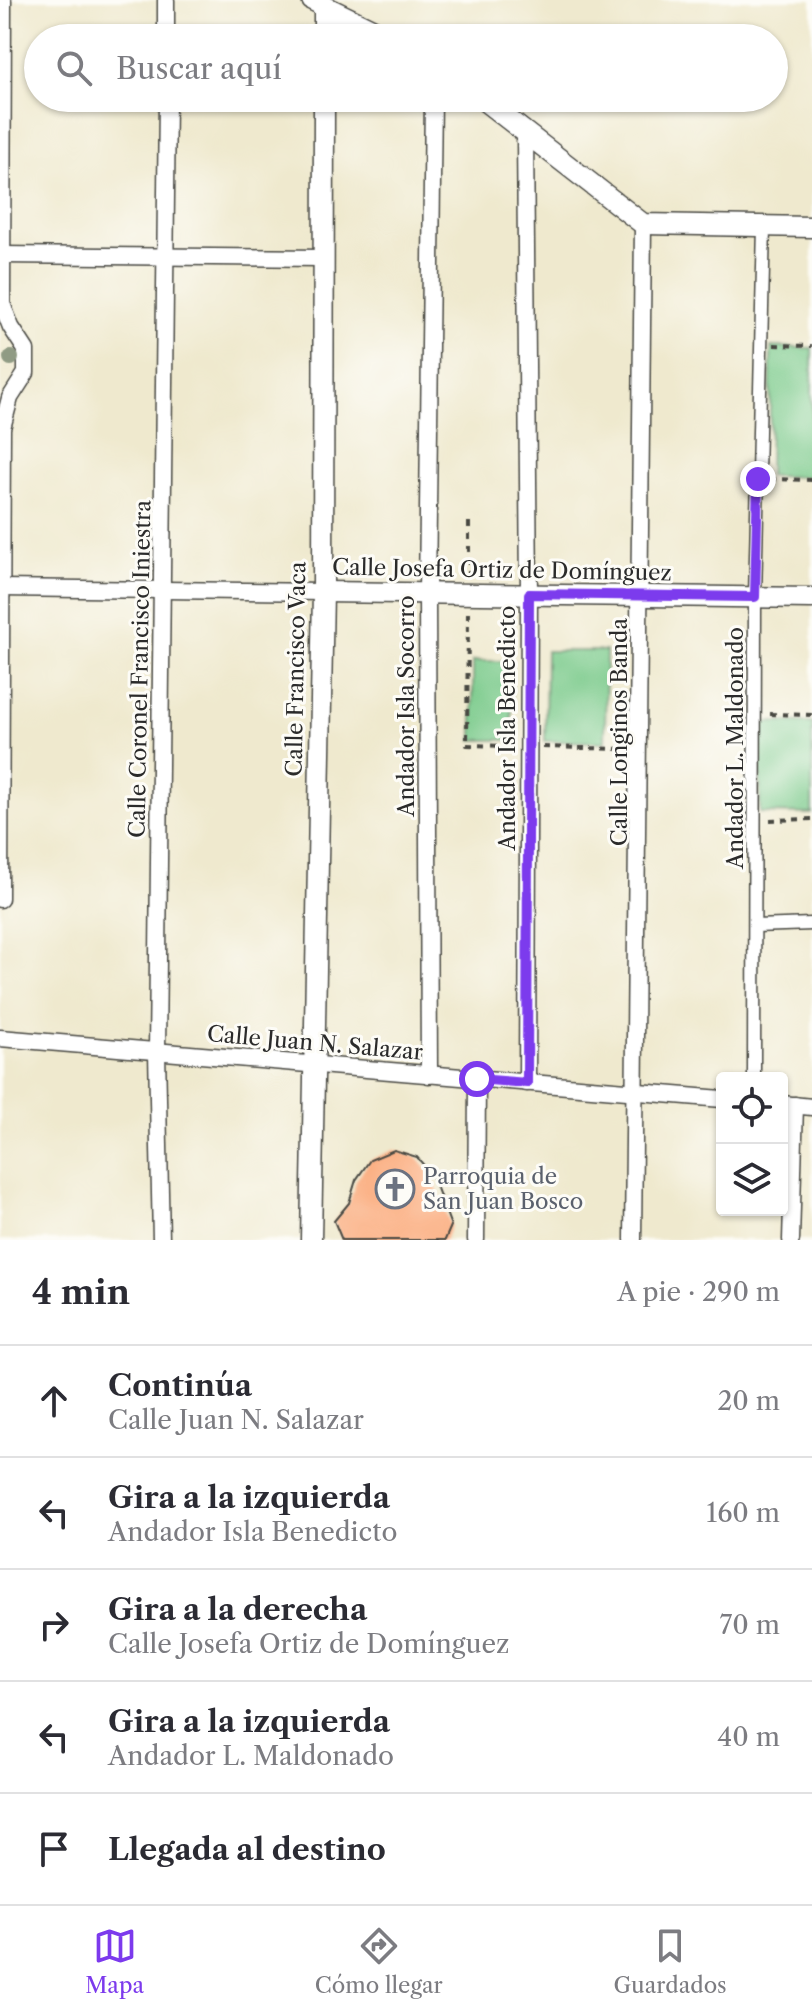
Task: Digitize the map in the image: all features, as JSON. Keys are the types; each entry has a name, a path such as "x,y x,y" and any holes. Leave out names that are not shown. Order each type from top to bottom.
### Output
{"street":[{"path":"0,899 2,428 10,398 26,373 26,350 11,327 2,304 3,0"},
{"path":"166,0 166,24"},
{"path":"318,3 322,24"},
{"path":"318,3 361,24"},
{"name":"Calle Coronel Francisco Iniestra","path":"161,1240 157,1052 167,112"},
{"name":"Calle Francisco Vaca","path":"311,1240 323,592 324,112"},
{"name":"Andador Isla Socorro","path":"429,1075 427,593 433,112"},
{"path":"498,112 643,224 812,227"},
{"name":"Andador Isla Benedicto","path":"525,134 529,594 527,1083"},
{"name":"Calle Longinos Banda","path":"633,1240 638,1092 643,224"},
{"name":"Andador L. Maldonado","path":"754,1072 755,597 764,226"},
{"path":"1,255 323,258"},
{"name":"Calle Josefa Ortiz de Domínguez","path":"1,588 812,598"},
{"path":"755,926 812,924"},
{"name":"Calle Juan N. Salazar","path":"0,1038 716,1098"},
{"path":"476,1240 477,1079"},
{"path":"791,1240 796,1105"}],"path":[{"path":"761,345 812,346"},
{"path":"758,479 812,480"},
{"path":"469,519 467,745 641,749"},
{"path":"755,714 812,715"},
{"path":"755,820 812,819"}],"green space":[{"path":"771,347 812,348 812,477 769,476"},
{"path":"546,651 606,651 605,742 545,741"},
{"path":"473,661 511,661 512,740 473,740"},
{"path":"761,722 812,723 812,814 760,813"}],"building":[{"name":"Parroquia de San Juan Bosco","path":"394,1150 417,1157 432,1175 451,1226 445,1240 342,1240 334,1221 349,1203 356,1180 370,1160"}],"place":[{"name":"Parroquia de San Juan Bosco","path":"395,1189"}],"route":[{"path":"477,1079 527,1083 529,594 755,597 758,479"}]}
